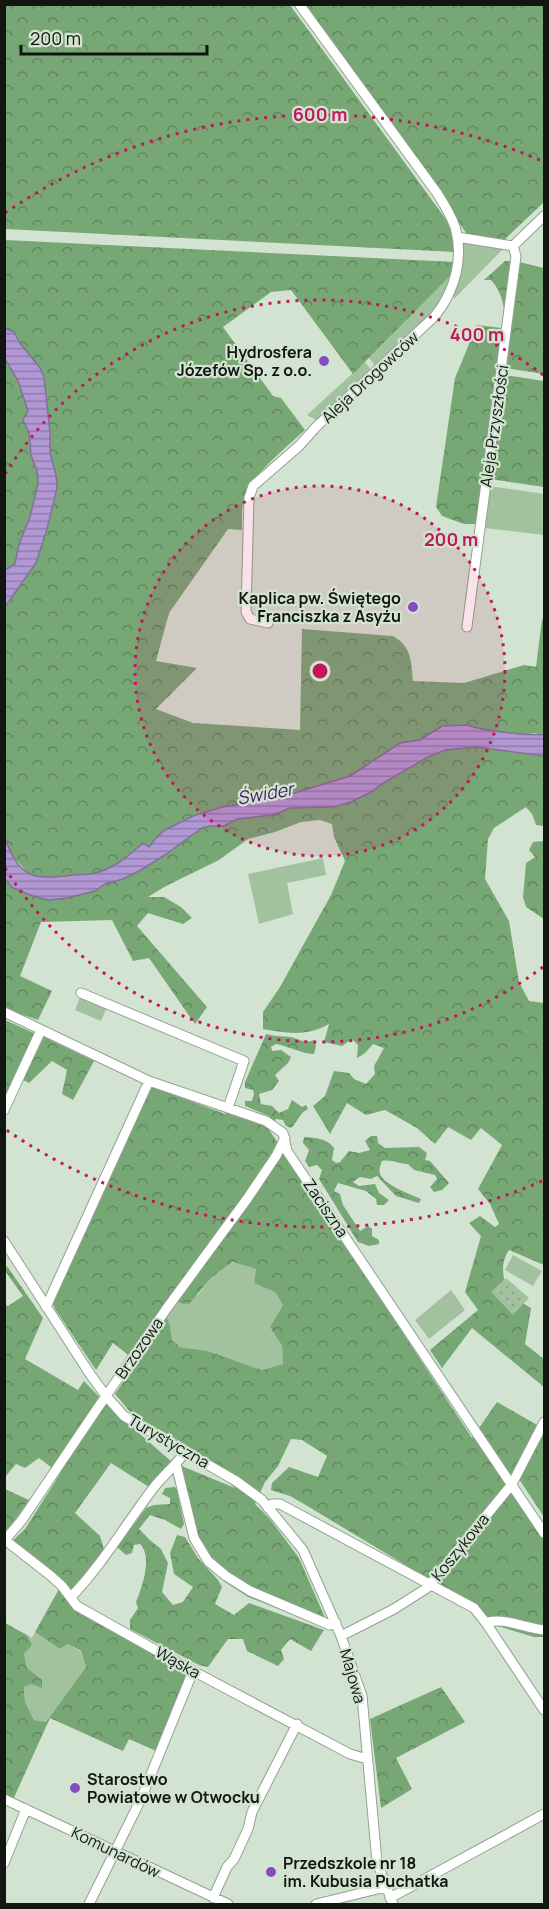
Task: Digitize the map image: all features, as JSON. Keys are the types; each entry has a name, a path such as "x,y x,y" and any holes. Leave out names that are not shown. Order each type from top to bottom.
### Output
{"street":[{"name":"Aleja Drogowców","path":"267,623 250,620 246,612 249,498 254,486 299,446 440,309 456,278 459,252 449,213 437,193 299,4"},
{"path":"457,237 513,246 544,216"},
{"name":"Aleja Przyszłości","path":"467,627 508,326 516,256 513,246"},
{"path":"81,993 244,1061 228,1108"},
{"path":"4,1012 149,1081 266,1121 283,1133 285,1138"},
{"path":"4,1110 41,1030"},
{"path":"46,1307 149,1081"},
{"name":"Zaciszna","path":"285,1138 287,1151 544,1533"},
{"name":"Brzozowa","path":"5,1541 22,1520 106,1396 276,1156 285,1138"},
{"path":"276,1156 287,1151"},
{"name":"Turystyczna","path":"4,1241 106,1396 124,1416 236,1480"},
{"name":"Koszykowa","path":"341,1636 394,1609 429,1585 512,1484 544,1422"},
{"path":"70,1597 90,1575 157,1484 186,1451"},
{"path":"176,1464 194,1538 208,1561 250,1591 330,1625 336,1623"},
{"name":"Majowa","path":"236,1480 261,1500 303,1550 341,1636 362,1696 377,1862 391,1901"},
{"path":"268,1508 272,1504 280,1504 474,1608 544,1710"},
{"name":"Wąska","path":"5,1541 51,1576 77,1606 193,1671 350,1754 367,1759"},
{"path":"486,1623 493,1620 544,1630"},
{"path":"89,1905 141,1799 193,1671"},
{"path":"213,1898 248,1829 252,1812 297,1724"},
{"name":"Komunardów","path":"4,1799 228,1905"},
{"path":"4,1863 26,1809"},
{"path":"391,1901 544,1814"},
{"path":"316,1905 386,1887"}],"green space":[{"path":"5,5 290,5 450,225 455,252 5,229"},
{"path":"304,5 544,5 544,202 503,241 467,234"},
{"path":"5,240 455,262 453,273 353,374 291,290 271,292 223,327 273,396 281,398 305,430 272,460 249,486 243,501 242,530 228,529 169,613 156,661 197,668 156,709 193,723 300,730 302,629 393,636 407,650 411,661 413,681 464,683 524,665 536,667 542,619 544,620 544,735 482,730 467,725 442,726 420,740 400,743 351,776 291,794 222,807 181,821 155,839 149,847 130,855 105,871 47,878 35,877 26,871 11,854 5,838 4,607 36,563 57,488 50,453 44,377 14,332 5,328"},
{"path":"463,243 503,249 454,299 453,294"},
{"path":"505,261 512,261 504,309 496,287 491,280 484,280"},
{"path":"519,262 544,268 544,374 505,368"},
{"path":"453,273 437,308 376,367 369,358"},
{"path":"477,325 502,328 477,524 464,524 442,516 436,507 455,378"},
{"path":"4,359 18,381 29,411 23,420 29,433 38,484 15,564 5,570"},
{"path":"365,362 372,371 318,421 307,415"},
{"path":"504,375 544,381 544,487 490,479"},
{"path":"489,486 544,494 544,535 484,528"},
{"path":"460,747 544,756 544,826 536,825 532,814 526,807 494,828 488,839 485,879 509,921 519,982 529,1001 544,1003 544,1265 509,1250 504,1261 503,1272 507,1294 531,1308 525,1344 544,1359 544,1387 472,1328 442,1368 430,1350 478,1310 465,1292 481,1236 469,1223 480,1216 495,1227 499,1224 490,1204 478,1189 502,1145 481,1128 471,1140 448,1127 435,1144 417,1128 385,1110 366,1115 347,1103 330,1134 313,1106 325,1096 334,1071 349,1073 354,1079 366,1084 375,1074 374,1066 384,1048 373,1044 357,1058 358,1045 352,1039 342,1046 324,1042 329,1024 304,1032 288,1033 263,1029 263,1012 280,987 331,895 345,861 334,837 332,824 320,820 301,822 248,839 219,860 148,897 164,897 181,907 192,918 183,924 148,913 137,926 207,1007 195,1024 149,958 133,961 112,920 41,922 20,976 52,991 38,1020 5,1009 4,879 13,888 49,900 95,891 105,884 123,879 165,855 202,828 224,826 236,819 273,815 290,808 333,807 351,802 426,758"},
{"path":"544,841 544,919 526,907 523,897 526,863 535,857 529,850 533,842"},
{"path":"323,858 326,875 287,883 293,914 259,924 248,874"},
{"path":"81,995 107,1007 101,1021 75,1010"},
{"path":"5,1020 36,1034 5,1101"},
{"path":"266,1034 305,1041 314,1040 316,1046 314,1054 276,1044 271,1047 272,1051 281,1050 291,1057 275,1075 279,1081 272,1090 259,1094 261,1104 272,1106 279,1113 288,1109 292,1100 302,1107 306,1105 308,1109 291,1128 286,1126 283,1120 276,1119 273,1122 269,1116 245,1106 245,1101 252,1101 254,1094 253,1090 245,1088 245,1082"},
{"path":"44,1037 94,1061 73,1100 62,1094 67,1070 52,1061 29,1083 23,1080"},
{"path":"150,1086 225,1114 233,1108 266,1125 472,1438 497,1402 537,1425 511,1477 544,1526 544,1637 534,1637 494,1625 427,1578 290,1496 271,1490 272,1483 289,1467 318,1477 327,1456 302,1440 291,1439 278,1466 265,1482 255,1504 270,1519 299,1558 330,1629 248,1597 225,1582 205,1562 190,1541 172,1462 235,1488 188,1446 132,1414 115,1394 137,1362 113,1343 96,1370 55,1309 51,1299","holes":["233,1262 256,1269 254,1283 275,1292 283,1305 270,1327 282,1346 283,1364 262,1370 208,1351 180,1347 172,1340 166,1316 177,1301 189,1304 212,1277"]},
{"path":"371,1136 377,1136 378,1143 385,1148 419,1147 427,1153 425,1160 430,1161 449,1183 442,1190 434,1192 430,1187 437,1179 435,1175 414,1170 408,1164 382,1161 380,1172 384,1180 421,1199 419,1203 396,1196 377,1176 371,1179 360,1177 353,1182 359,1186 375,1184 379,1193 389,1200 384,1205 377,1205 376,1199 366,1191 338,1183 334,1191 340,1194 343,1205 360,1231 368,1226 372,1229 372,1236 379,1240 379,1244 369,1246 358,1242 319,1179 322,1170 317,1165 309,1167 305,1161 309,1150 303,1143 304,1137 328,1142 334,1148 332,1160 336,1163 340,1162 349,1151 359,1153 370,1150 365,1141"},
{"path":"513,1255 542,1271 533,1286 505,1270"},
{"path":"234,1262 256,1269 254,1283 275,1292 283,1305 270,1327 282,1346 283,1364 262,1370 208,1351 180,1347 172,1340 166,1316 177,1301 198,1295 212,1277"},
{"path":"7,1266 43,1318 25,1359 78,1390 84,1381 109,1407 172,1462 149,1487 111,1463 75,1513 100,1536 104,1549 77,1587 74,1602 198,1668 163,1754 129,1739 123,1751 50,1718 12,1802 5,1799 5,1623 27,1635 32,1645 24,1654 27,1668 42,1680 42,1688 31,1684 24,1687 25,1702 34,1720 46,1722 86,1667 81,1651 68,1644 60,1649 35,1632 59,1589 50,1579 6,1547 25,1529 60,1474 39,1458 25,1468 16,1464 5,1477 5,1305 8,1306 23,1296 5,1271"},
{"path":"506,1278 529,1298 513,1315 491,1292"},
{"path":"451,1290 465,1310 429,1339 415,1320"},
{"path":"544,1430 544,1517 519,1479"},
{"path":"175,1487 184,1524 181,1529 150,1515 139,1529 161,1549 168,1563 162,1592 173,1605 183,1602 193,1587 174,1574 170,1553 177,1535 185,1537 198,1558 222,1587 215,1604 234,1615 249,1603 324,1630 311,1651 290,1639 281,1650 284,1659 278,1666 247,1651 243,1639 228,1639 208,1667 199,1665 130,1629 130,1620 138,1608 136,1602 145,1572 146,1556 140,1544 134,1545 132,1553 126,1555 117,1547 146,1508 170,1504 170,1498 162,1494 165,1488"},
{"path":"5,1489 29,1500 5,1534"},
{"path":"35,1632 60,1649 68,1644 81,1652 86,1667 46,1722 34,1720 25,1702 24,1686 31,1684 24,1654 31,1645 27,1635 32,1638"},
{"path":"441,1687 465,1722 396,1758 412,1789 381,1808 370,1719"}],"shaded area":[{"path":"4,328 14,332 44,377 50,453 57,488 36,563 5,607 5,570 15,564 38,484 37,471 31,455 29,433 23,420 28,411 18,381 5,359"},
{"path":"467,725 500,732 544,735 544,756 476,747 445,750 426,758 351,802 333,807 290,808 273,815 237,819 224,826 202,828 141,870 123,879 105,884 95,891 67,898 49,900 33,896 13,888 5,879 5,838 16,862 30,874 48,877 91,874 112,866 143,843 149,847 165,830 193,816 262,798 291,794 350,776 400,743 420,740 442,726"}],"place":[{"name":"Hydrosfera Józefów Sp. z o.o.","path":"324,361"},
{"name":"Kaplica pw. Świętego Franciszka z Asyżu","path":"413,607"},
{"name":"Starostwo Powiatowe w Otwocku","path":"75,1788"},
{"name":"Przedszkole nr 18 im. Kubusia Puchatka","path":"271,1872"}],"water label":[{"name":"Świder","path":"265,793"}]}
